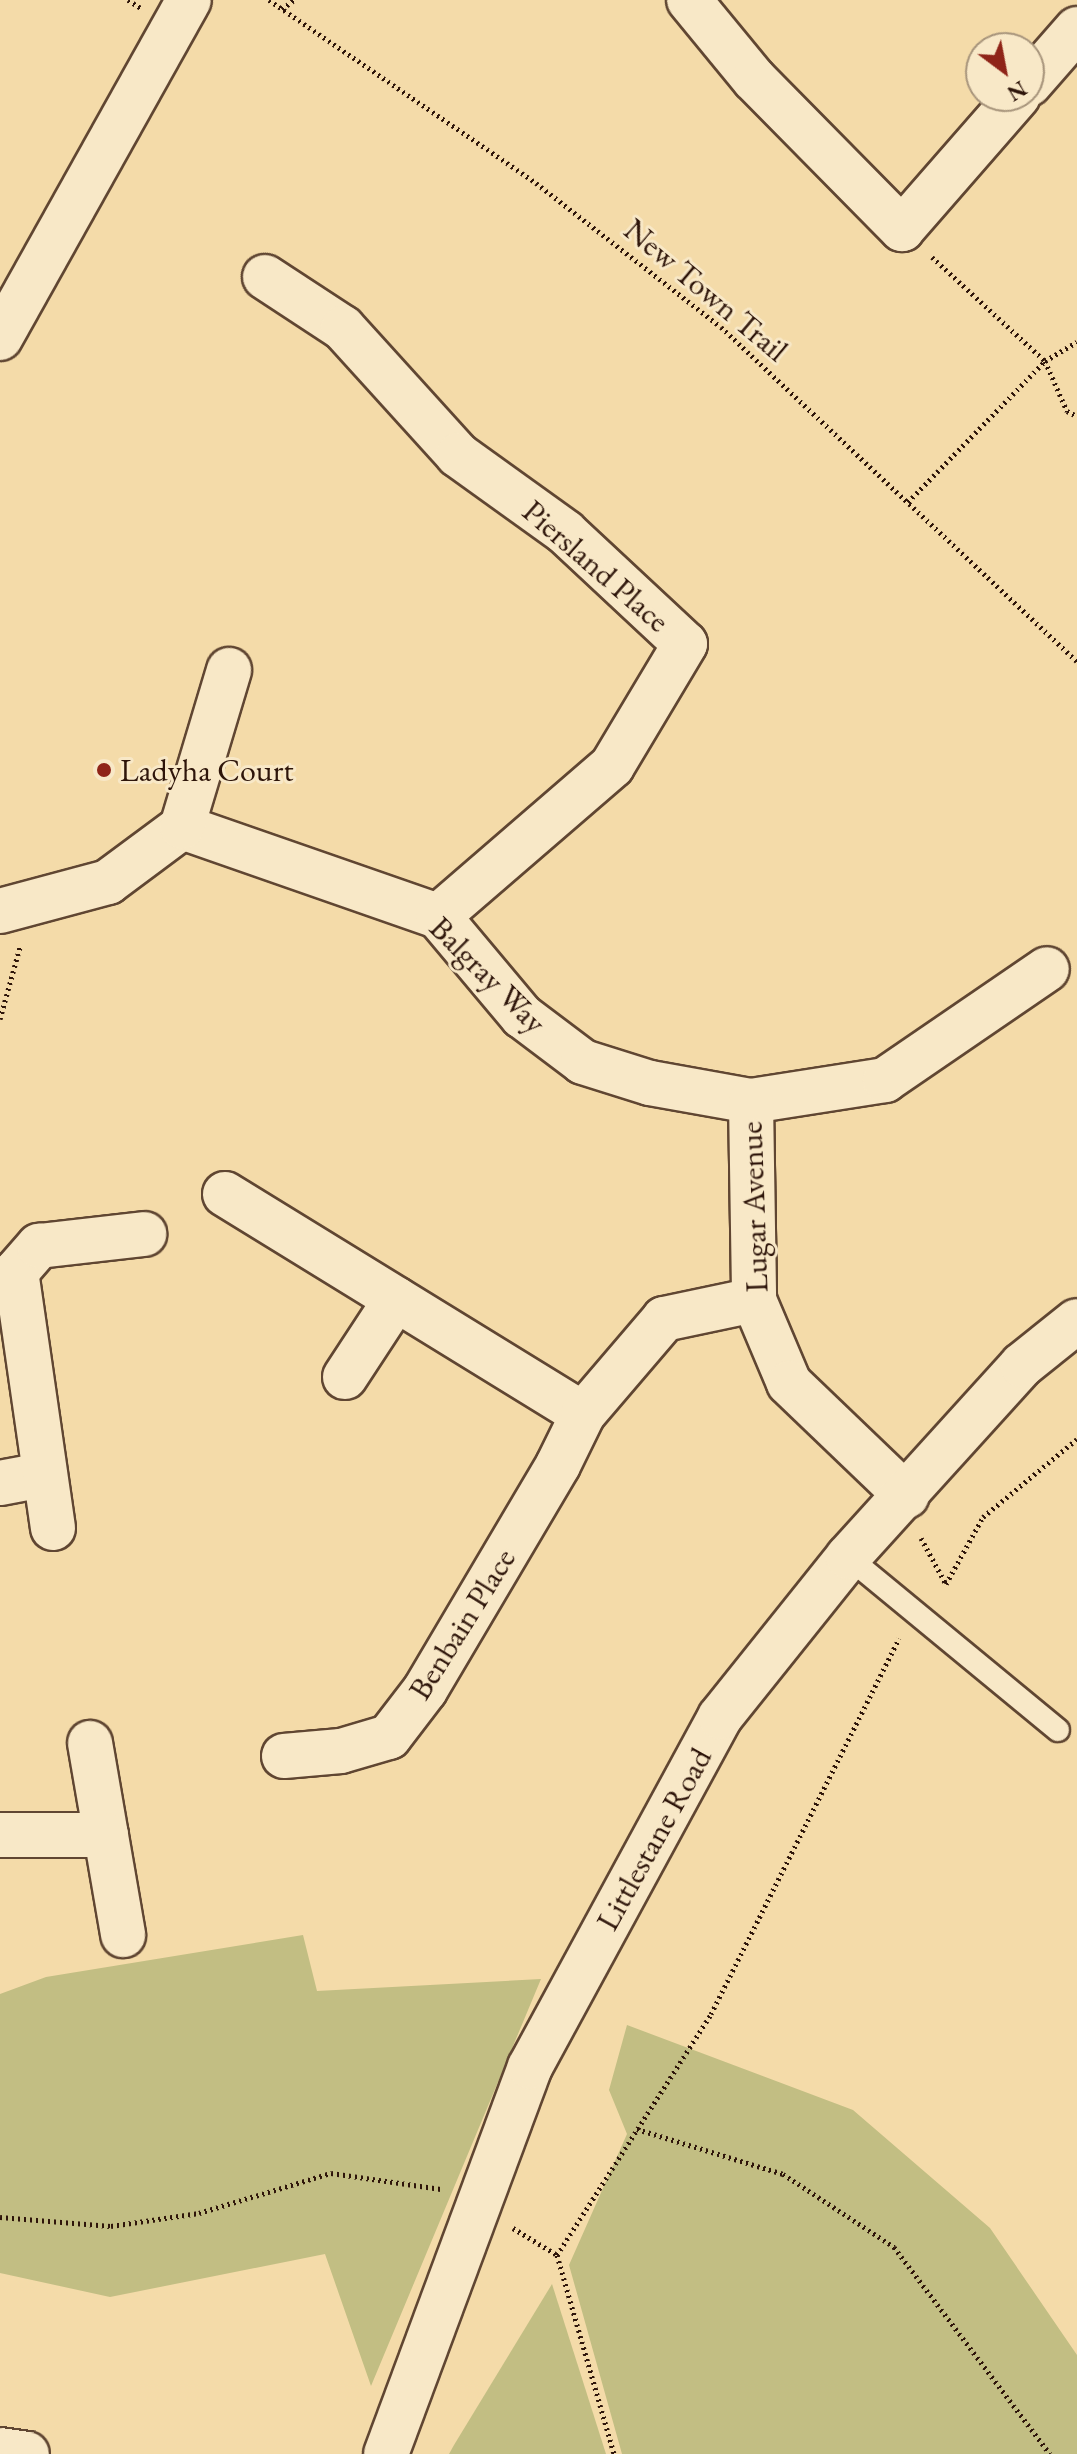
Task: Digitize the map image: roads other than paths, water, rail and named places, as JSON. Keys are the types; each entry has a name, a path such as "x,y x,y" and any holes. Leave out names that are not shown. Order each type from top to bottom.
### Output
{"street":[{"path":"0,338 189,0"},
{"path":"689,0 754,79 902,229 1004,112"},
{"path":"1045,66 1077,29"},
{"name":"Piersland Place","path":"265,277 343,328 458,455 565,532 685,644 612,766 438,916"},
{"path":"16,907 108,882 182,827 229,670"},
{"name":"Balgray Way","path":"182,827 438,916 522,1016 583,1062 650,1083 751,1101 885,1080 1047,969"},
{"name":"Lugar Avenue","path":"751,1101 754,1300 789,1383 907,1496"},
{"path":"225,1194 583,1414"},
{"path":"53,1528 16,1272 39,1246 144,1234"},
{"path":"345,1377 396,1299"},
{"name":"Benbain Place","path":"284,1756 341,1751 389,1737 425,1690 558,1465 583,1414 664,1319 754,1300"},
{"name":"Littlestane Road","path":"386,2454 530,2067 720,1717 848,1557 907,1496 1022,1365 1077,1321"},
{"path":"0,1483 43,1475"},
{"path":"90,1743 123,1935"},
{"path":"0,1835 106,1835"},
{"path":"0,2450 27,2454"}],"lane":[{"path":"848,1557 1058,1730"}],"place":[{"name":"Ladyha Court","path":"104,770"}]}
